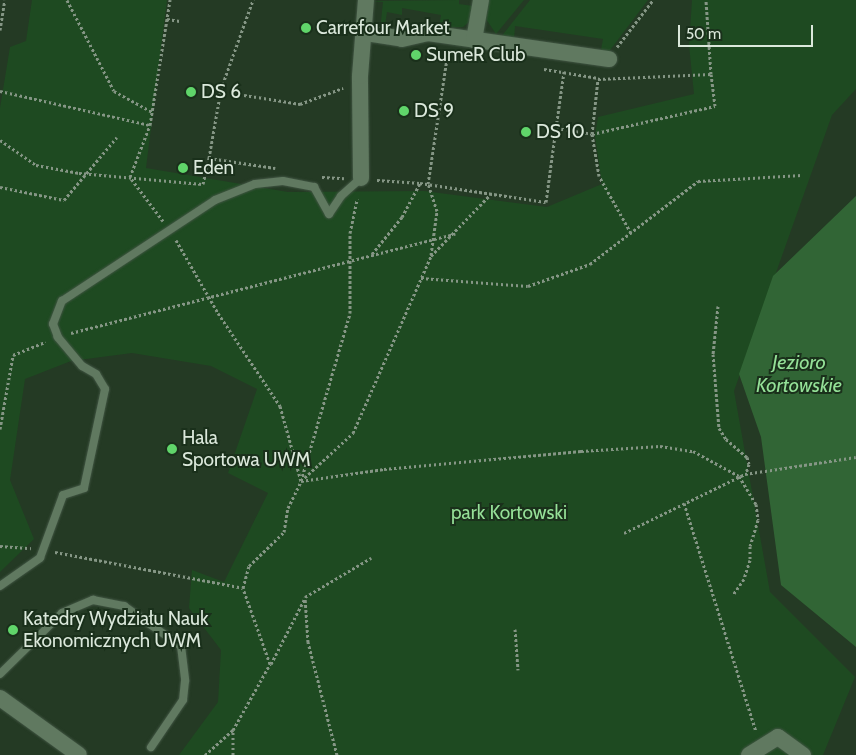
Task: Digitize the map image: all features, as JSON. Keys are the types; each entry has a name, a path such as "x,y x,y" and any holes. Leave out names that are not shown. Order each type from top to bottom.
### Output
{"street":[{"path":"361,178 360,76 366,33 366,0"},
{"path":"474,40 481,0"},
{"path":"366,33 402,39 428,34 609,59"},
{"path":"0,698 79,755"},
{"path":"755,751 778,737 803,755"}],"lane":[{"path":"0,586 40,558 63,495 84,488 105,389 96,374 82,366 58,337 53,324 62,301 171,232 215,200 255,184 283,181 314,187 329,214 341,196 361,178"},
{"path":"0,674 62,613 93,600 124,606 181,646 185,681 184,700 151,747"}],"path":[{"path":"0,30 5,0"},
{"path":"66,0 114,91 152,112"},
{"path":"130,177 150,125 170,0"},
{"path":"0,140 36,165 88,174 203,184 221,89 253,0"},
{"path":"556,128 592,134 715,106 706,0"},
{"path":"167,19 180,21"},
{"path":"301,481 353,433 431,256 437,211 428,184 448,52"},
{"path":"312,176 420,182 490,195 546,202 564,72"},
{"path":"631,233 599,176 592,134 598,79 711,74"},
{"path":"244,95 300,104 336,93 360,76"},
{"path":"0,91 150,125"},
{"path":"0,187 64,200 88,174 117,136"},
{"path":"209,158 280,169"},
{"path":"421,278 528,286 590,264 698,181 802,175"},
{"path":"130,177 171,232 209,298 280,406 301,481"},
{"path":"270,664 243,588 249,566 284,532 288,508 301,481 350,313 350,233 361,178"},
{"path":"372,254 402,217 420,182"},
{"path":"431,256 455,234 490,195"},
{"path":"0,429 13,355 58,337 432,238 455,234"},
{"path":"718,306 713,354 715,401 719,428 726,439 747,457 749,464 745,474"},
{"path":"301,481 384,468 660,446 693,451 739,476 756,504 758,520 744,579 734,595"},
{"path":"624,533 745,474 856,457"},
{"path":"684,503 755,751"},
{"path":"0,546 44,550 243,588"},
{"path":"205,755 233,730 305,597 371,558"},
{"path":"305,597 310,651 337,755"},
{"path":"515,628 518,670"},
{"path":"232,755 233,730"}],"green space":[{"name":"park Kortowski","path":"32,0 167,0 146,168 288,192 424,191 547,207 602,184 595,136 598,117 694,94 689,45 692,0 856,0 856,89 832,115 734,391 770,592 855,677 823,755 179,755 218,702 221,650 189,608 192,570 224,582 268,493 228,473 257,389 211,366 132,353 71,361 25,379 10,480 34,539 0,572 0,108 10,47 26,41"},
{"path":"459,0 459,4 473,6 469,22 463,27 439,28 441,15 402,8 402,15 387,12 384,32 380,31 383,2 370,1"},
{"path":"488,0 524,0 496,34 486,19"},
{"path":"530,0 648,0 598,66 603,39 515,26 514,39 501,37"}],"water":[{"name":"Jezioro Kortowskie","path":"856,196 856,647 781,585 761,437 739,374 773,276"}],"place":[{"name":"Carrefour Market","path":"306,28"},
{"name":"SumeR Club","path":"416,55"},
{"name":"DS 6","path":"191,92"},
{"name":"DS 9","path":"404,111"},
{"name":"DS 10","path":"526,132"},
{"name":"Eden","path":"183,168"},
{"name":"Hala Sportowa UWM","path":"172,449"},
{"name":"Katedry Wydziału Nauk Ekonomicznych UWM","path":"13,630"}]}
